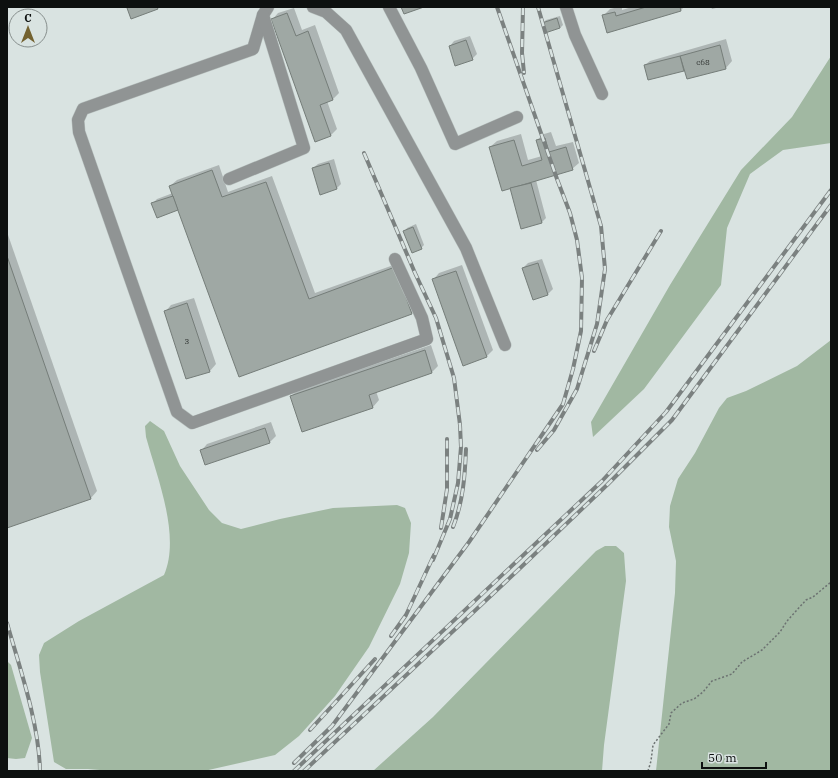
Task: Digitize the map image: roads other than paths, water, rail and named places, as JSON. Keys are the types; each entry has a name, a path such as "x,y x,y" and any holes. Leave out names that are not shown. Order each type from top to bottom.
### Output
{"lane":[{"path":"314,7 326,12 346,30 466,248 505,345"},
{"path":"389,7 421,68 455,144 517,117"},
{"path":"566,7 575,35 602,94"},
{"path":"229,179 304,148 265,11"},
{"path":"265,11 253,49 83,109 78,120 79,132 177,412 192,423 427,339 422,318 395,259"}],"railway":[{"path":"294,763 332,726 469,542 563,404 573,369 581,331 582,278 577,240 570,213 497,7"},
{"path":"523,7 522,53 524,73"},
{"path":"537,450 554,430 577,389 597,324 605,269 601,226 538,7"},
{"path":"364,153 415,273 436,318 454,378 460,425 461,447 458,483 450,519 433,560"},
{"path":"294,771 602,481 666,412 831,190"},
{"path":"304,771 516,572 672,420 831,205"},
{"path":"594,351 607,320 661,231"},
{"path":"441,528 447,489 447,439"},
{"path":"453,527 463,489 466,449"},
{"path":"391,636 406,615 434,555"},
{"path":"7,623 33,715 39,753 40,771"},
{"path":"310,730 375,659"}]}
